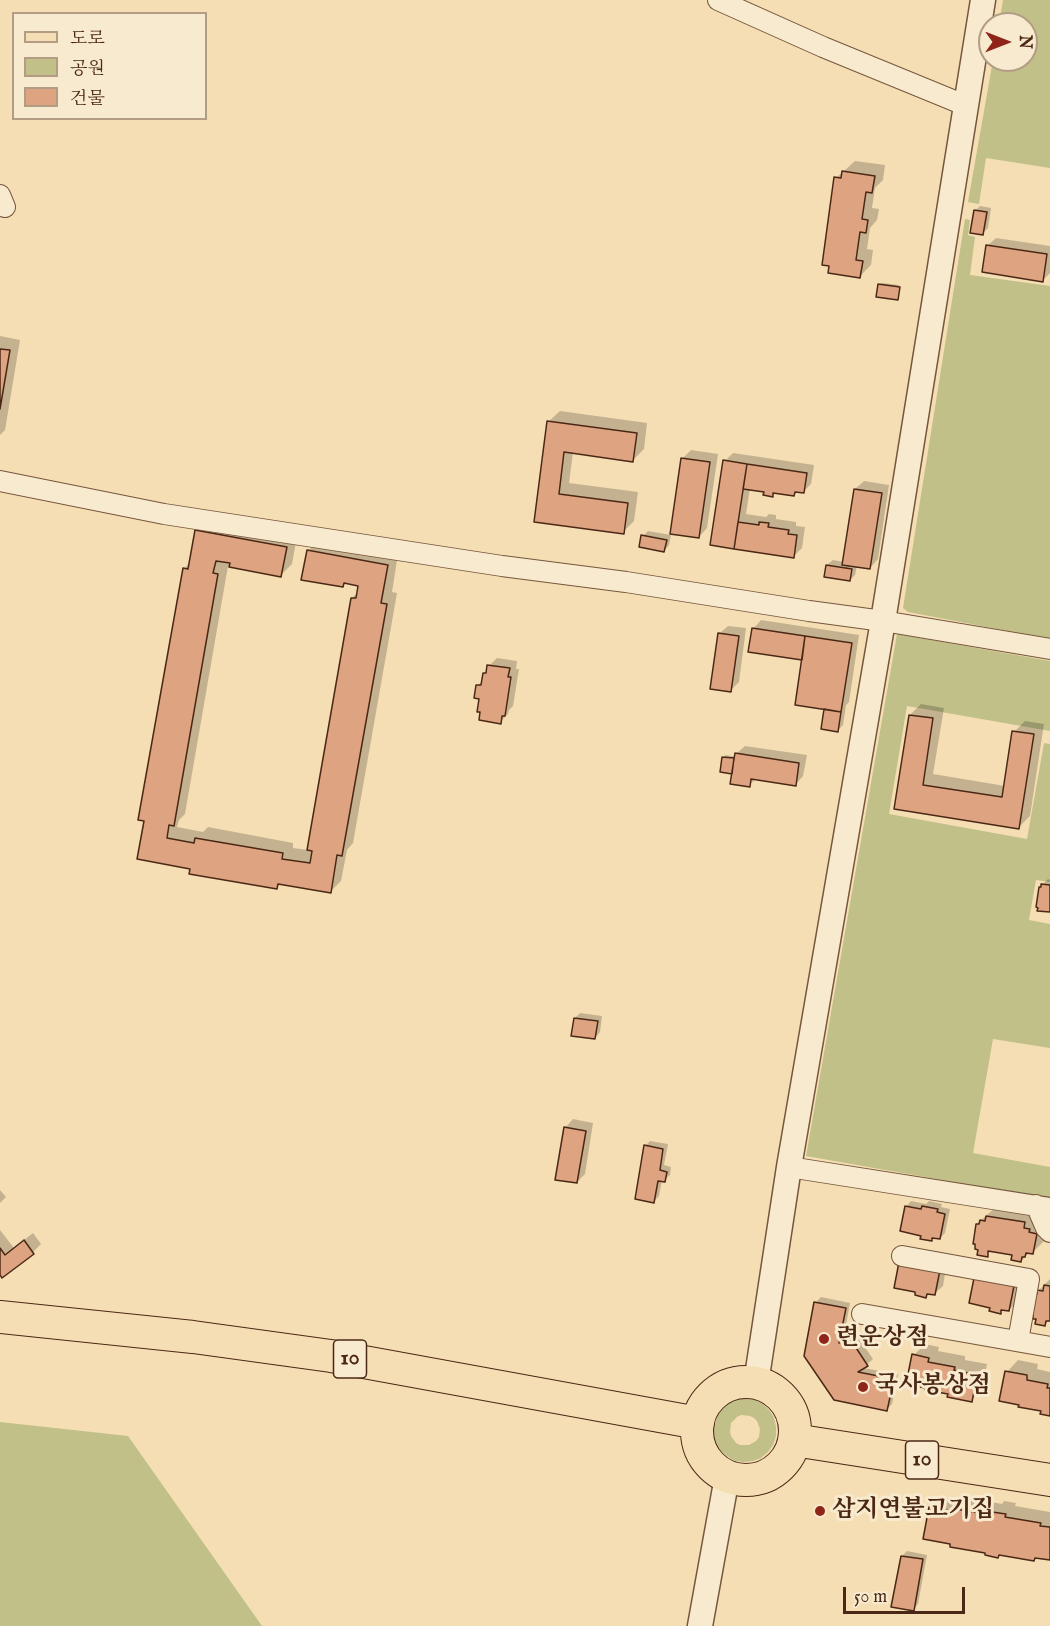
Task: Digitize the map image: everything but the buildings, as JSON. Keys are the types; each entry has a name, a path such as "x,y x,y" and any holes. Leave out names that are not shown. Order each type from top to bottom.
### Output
{"main road":[{"name":"10","path":"0,1317 193,1337 331,1356 698,1423"},
{"path":"756,1383 766,1386 783,1399 789,1408 793,1418 794,1440 786,1460 770,1474 748,1480 737,1480 717,1471 703,1455 699,1445 698,1423 706,1402 714,1394 733,1384 756,1383"},
{"name":"10","path":"794,1440 1050,1480"}],"street":[{"path":"718,0 967,106"},
{"path":"756,1383 789,1167 883,621 983,0"},
{"path":"0,481 164,514 883,621 1050,649"},
{"path":"789,1167 1043,1206 1046,1228 1050,1232"},
{"path":"902,1256 1029,1279 1018,1341"},
{"path":"862,1314 1050,1347"},
{"path":"700,1626 727,1477"}],"green space":[{"path":"1003,0 1050,0 1050,168 986,158 979,204 968,202 991,72 1038,72 1038,12 1001,12"},
{"path":"965,219 970,220 968,235 975,237 970,275 1050,286 1050,639 908,612 903,608"},
{"path":"897,634 1050,661 1050,731 907,706 889,814 1027,839 1044,743 1050,744 1050,882 1036,880 1029,920 1050,924 1050,1048 993,1039 973,1153 1050,1167 1050,1199 806,1156"},
{"path":"737,1399 755,1400 770,1411 774,1418 776,1436 773,1445 761,1458 753,1461 735,1461 720,1450 713,1434 717,1416 729,1403","holes":["741,1415 750,1416 757,1421 760,1429 759,1437 749,1445 740,1445 731,1436 731,1423"]},
{"path":"0,1422 128,1436 262,1626 0,1626"}],"place":[{"name":"련운상점","path":"824,1339"},
{"name":"국사봉상점","path":"863,1387"},
{"name":"삼지연불고기집","path":"820,1511"}]}
